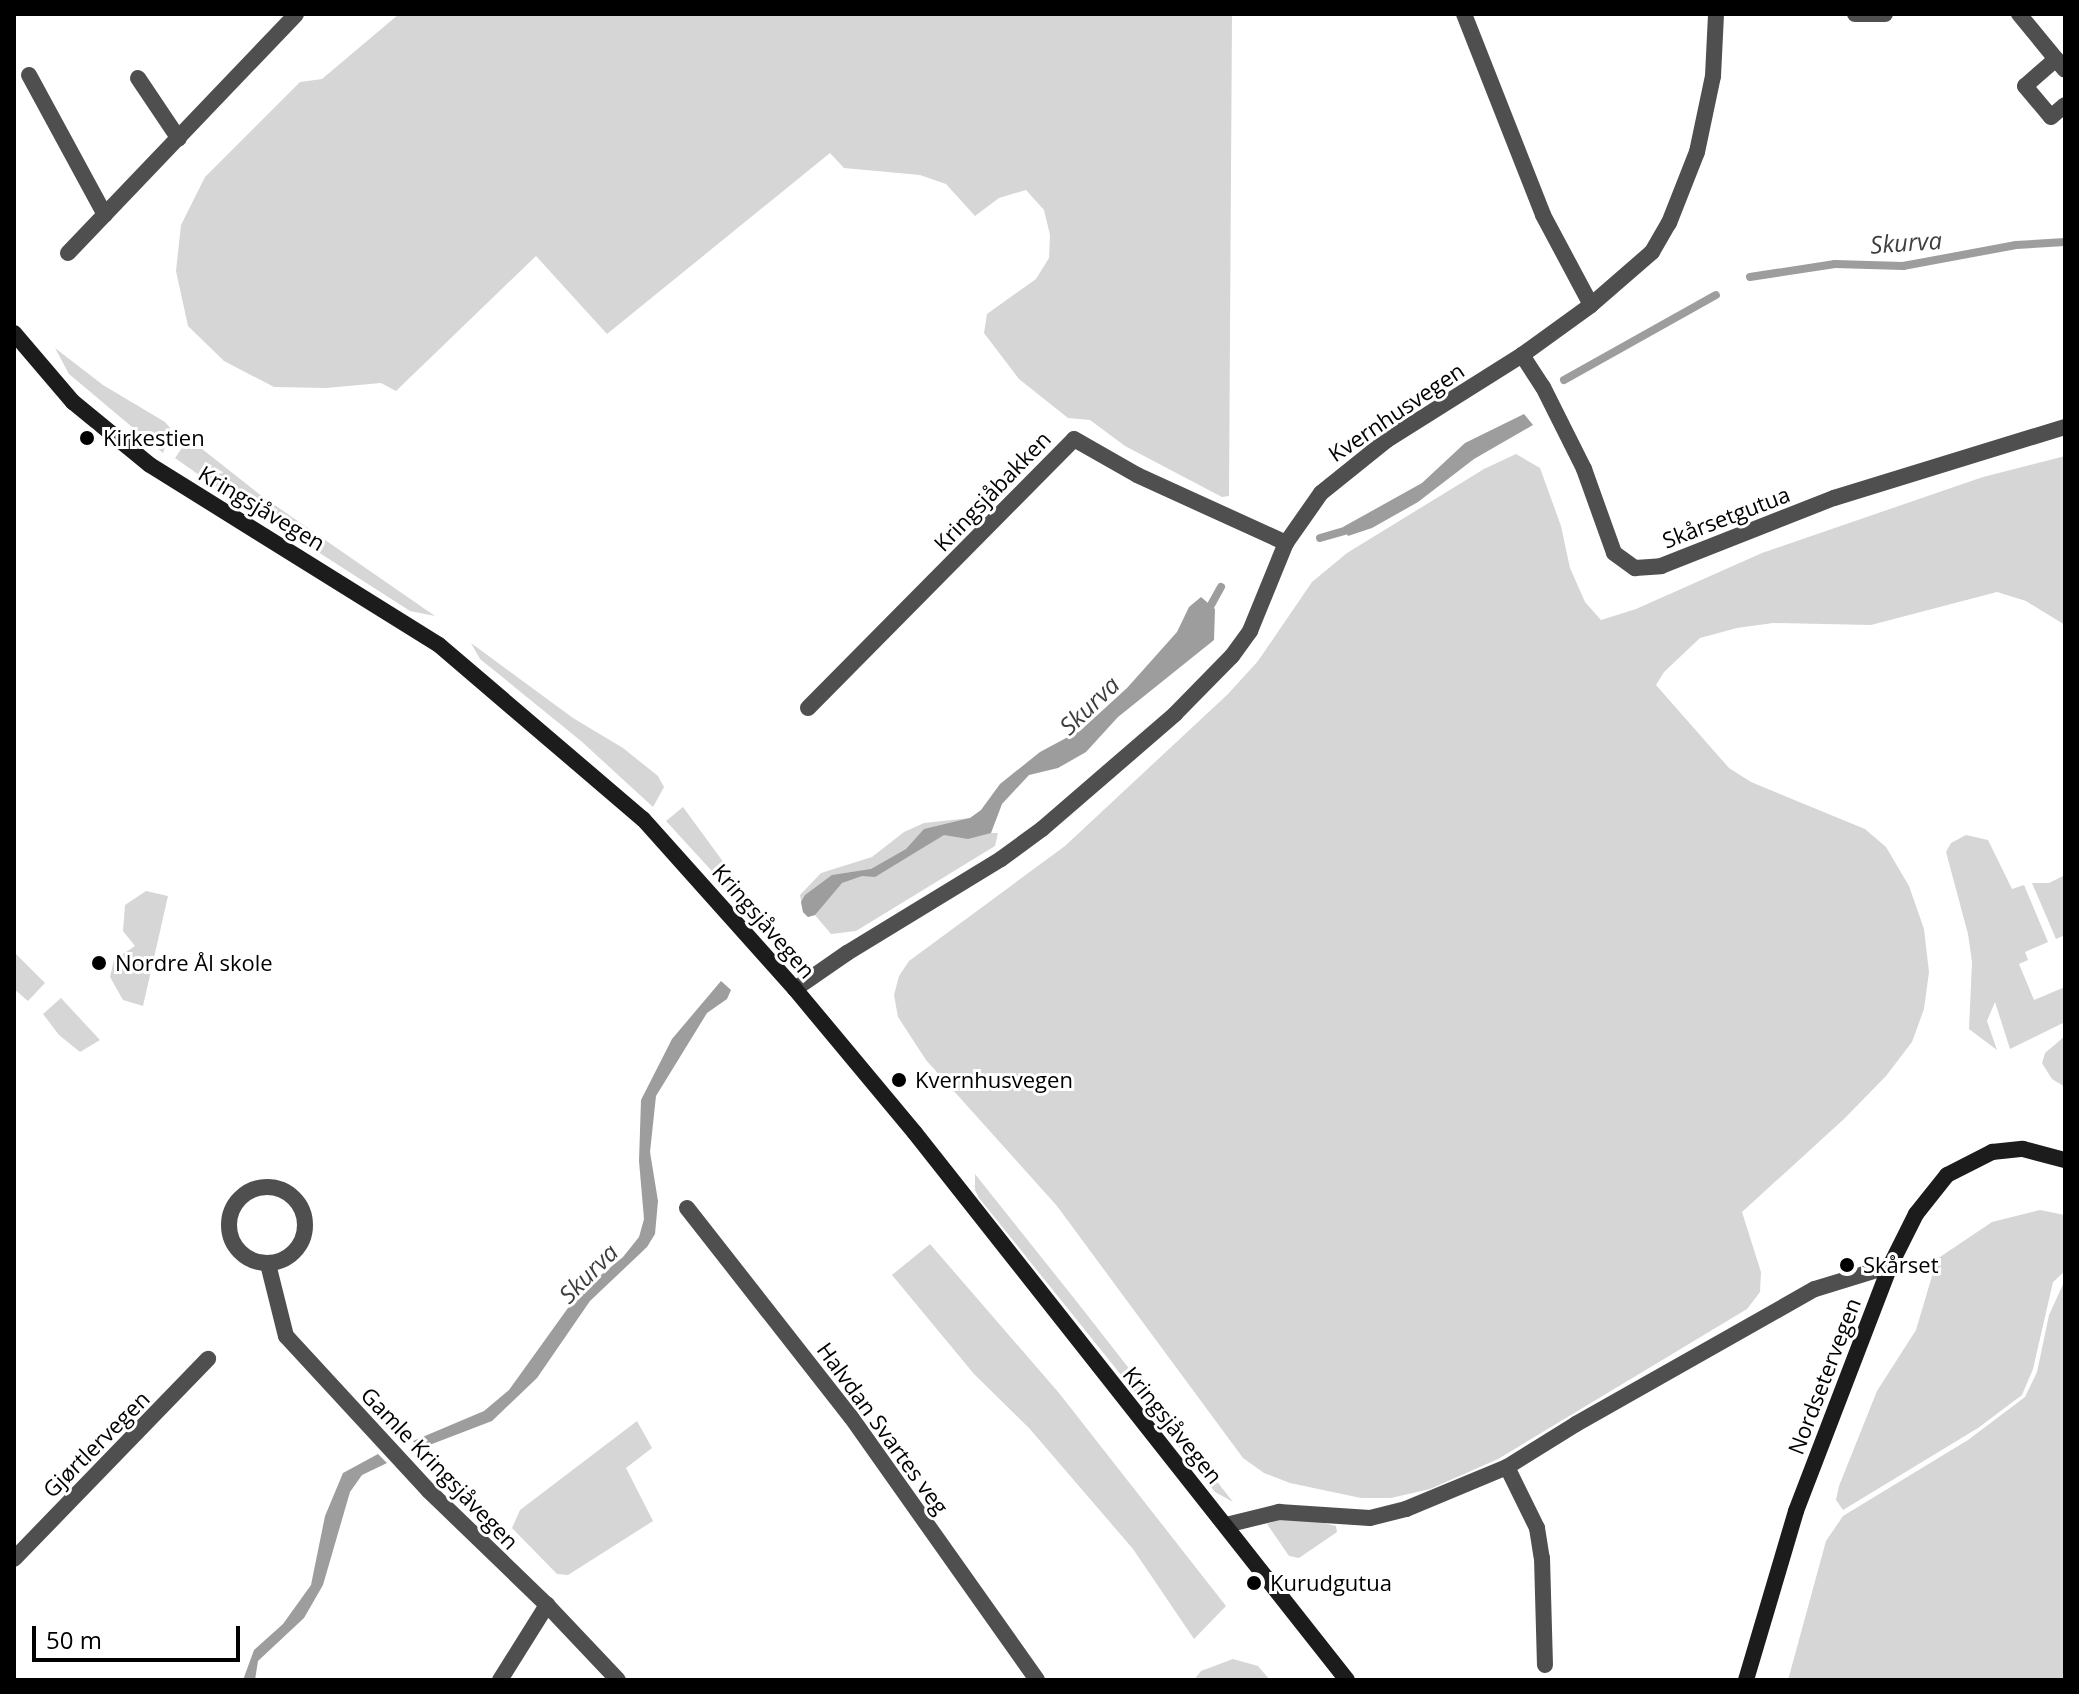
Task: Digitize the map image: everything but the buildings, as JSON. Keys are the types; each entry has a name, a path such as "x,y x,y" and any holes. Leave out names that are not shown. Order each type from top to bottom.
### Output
{"street":[{"path":"68,253 179,139 276,20 296,14"},
{"path":"1464,14 1543,215 1591,305"},
{"name":"Kvernhusvegen","path":"795,989 847,953 1012,852 1175,714 1211,681 1250,631 1286,543 1321,493 1348,468 1522,355 1591,305 1652,252 1683,192 1697,152 1710,95 1716,14"},
{"path":"1855,14 1885,14"},
{"path":"2019,14 2061,65 2025,86 2051,117 2065,105"},
{"path":"29,75 105,215"},
{"path":"138,78 179,139"},
{"name":"Kringsjåvegen","path":"14,333 73,402 150,465 439,645 553,739 643,819 795,989 915,1133 1347,1680"},
{"name":"Skårsetgutua","path":"1522,355 1543,387 1584,469 1614,553 1635,568 1661,566 1834,498 2065,427"},
{"name":"Kringsjåbakken","path":"808,708 1074,439 1137,475 1286,543"},
{"name":"Nordsetervegen","path":"1746,1680 1796,1511 1890,1266 1925,1201 1961,1164 1992,1152 2023,1149 2065,1160"},
{"path":"267,1187 291,1196 305,1217 305,1234 298,1250 284,1260 268,1264 250,1260 237,1250 229,1234 229,1217 237,1201 250,1191 267,1187"},
{"name":"Halvdan Svartes veg","path":"687,1208 851,1417 1037,1680"},
{"name":"Gamle Kringsjåvegen","path":"268,1264 286,1336 429,1491 547,1605 618,1680"},
{"path":"1226,1525 1279,1512 1370,1518 1406,1509 1507,1467 1774,1309 1815,1289 1890,1266"},
{"name":"Gjørtlervegen","path":"14,1559 208,1359"},
{"path":"1507,1467 1537,1528 1542,1558 1545,1665"},
{"path":"500,1680 547,1605"}],"shaded area":[{"path":"399,14 1232,14 1229,496 1222,497 1125,446 1090,420 1068,418 1019,379 984,333 987,314 1036,279 1049,258 1050,235 1044,210 1026,190 999,198 975,216 946,184 920,175 844,168 830,153 607,334 536,256 396,391 381,383 326,388 274,387 224,361 188,326 176,271 181,225 205,177 300,82 322,79"},
{"path":"55,348 103,385 165,422 171,429 163,453 69,374"},
{"path":"1524,414 1533,425 1474,459 1418,502 1372,528 1348,536 1343,527 1422,483 1465,443"},
{"path":"184,445 197,445 263,497 435,616 410,611 209,482 175,458"},
{"path":"1516,454 1540,468 1561,526 1570,568 1585,602 1601,620 1636,609 1762,553 1983,477 2065,456 2065,625 2026,601 1997,592 1871,625 1773,623 1737,628 1700,638 1664,672 1656,685 1729,768 1751,782 1865,829 1886,847 1909,886 1924,929 1929,972 1924,1009 1912,1042 1886,1076 1844,1119 1742,1212 1761,1272 1760,1292 1747,1309 1498,1459 1430,1489 1391,1498 1361,1498 1290,1483 1264,1473 1243,1458 1057,1206 926,1060 898,1017 894,995 899,976 909,961 1065,846 1228,694 1258,661 1312,582 1347,553 1484,469"},
{"path":"1201,597 1215,609 1214,640 1118,717 1086,752 1058,768 1029,775 1002,804 991,833 968,839 944,835 875,877 862,876 842,883 815,915 808,917 803,912 801,902 805,895 832,875 871,869 906,849 924,829 970,818 981,810 1000,784 1040,752 1081,730 1127,688 1177,632 1189,607"},
{"path":"471,643 573,718 623,748 658,776 664,787 653,807 581,741 480,659"},
{"path":"683,807 793,951 787,953 666,821"},
{"path":"970,818 991,833 998,833 995,846 856,931 831,934 815,915 808,917 803,912 800,895 821,873 872,857 904,832 924,823"},
{"path":"1966,835 1988,840 2012,889 2024,885 2048,942 2025,952 2028,960 2019,964 2034,1000 2065,987 2065,1022 2010,1049 1995,1002 1987,1021 1997,1050 1969,1029 1972,962 1968,934 1946,852 1951,843"},
{"path":"2065,875 2065,935 2056,939 2032,883 2049,883"},
{"path":"146,891 168,896 143,1006 123,1000 110,977 114,960 135,946 123,931 125,905"},
{"path":"15,953 45,983 28,1001 14,989"},
{"path":"721,981 731,990 727,999 707,1013 656,1096 650,1152 658,1201 655,1234 647,1247 590,1301 537,1378 492,1421 419,1449 413,1441 484,1411 509,1390 578,1294 623,1257 639,1237 644,1219 639,1161 641,1100 672,1039"},
{"path":"61,998 100,1040 80,1052 59,1035 43,1014"},
{"path":"2065,1036 2065,1087 2052,1079 2042,1063 2045,1053"},
{"path":"975,1174 1233,1502 1215,1492 979,1198 975,1190"},
{"path":"2040,1210 2065,1215 2065,1271 2053,1282 2033,1369 2022,1395 1978,1428 1843,1510 1836,1500 1839,1486 1877,1391 1916,1330 1937,1259 1992,1222"},
{"path":"930,1244 1059,1393 1226,1606 1194,1639 1133,1549 1029,1428 974,1374 892,1275"},
{"path":"2065,1280 2065,1680 1788,1680 1826,1541 1843,1516 1968,1440 2025,1397 2037,1372 2049,1315"},
{"path":"637,1421 652,1448 626,1468 653,1521 568,1575 557,1574 512,1528 520,1510"},
{"path":"378,1454 387,1463 362,1475 350,1492 323,1585 304,1618 258,1661 255,1680 243,1680 254,1650 283,1624 311,1585 325,1516 343,1473"},
{"path":"1303,1518 1336,1526 1337,1532 1299,1558 1289,1556 1267,1524"},
{"path":"1233,1659 1258,1666 1270,1680 1194,1680 1201,1671"}],"waterway":[{"name":"Skurva","path":"1750,277 1835,264 1903,266 2016,245 2065,242"},
{"name":"Skurva","path":"1564,380 1716,295"},
{"name":"Skurva","path":"1320,538 1352,529"},
{"name":"Skurva","path":"1206,614 1221,587"}],"place":[{"name":"Kirkestien","path":"87,438"},
{"name":"Nordre Ål skole","path":"99,963"},
{"name":"Kvernhusvegen","path":"899,1080"},
{"name":"Skårset","path":"1847,1265"},
{"name":"Kurudgutua","path":"1254,1583"}]}
